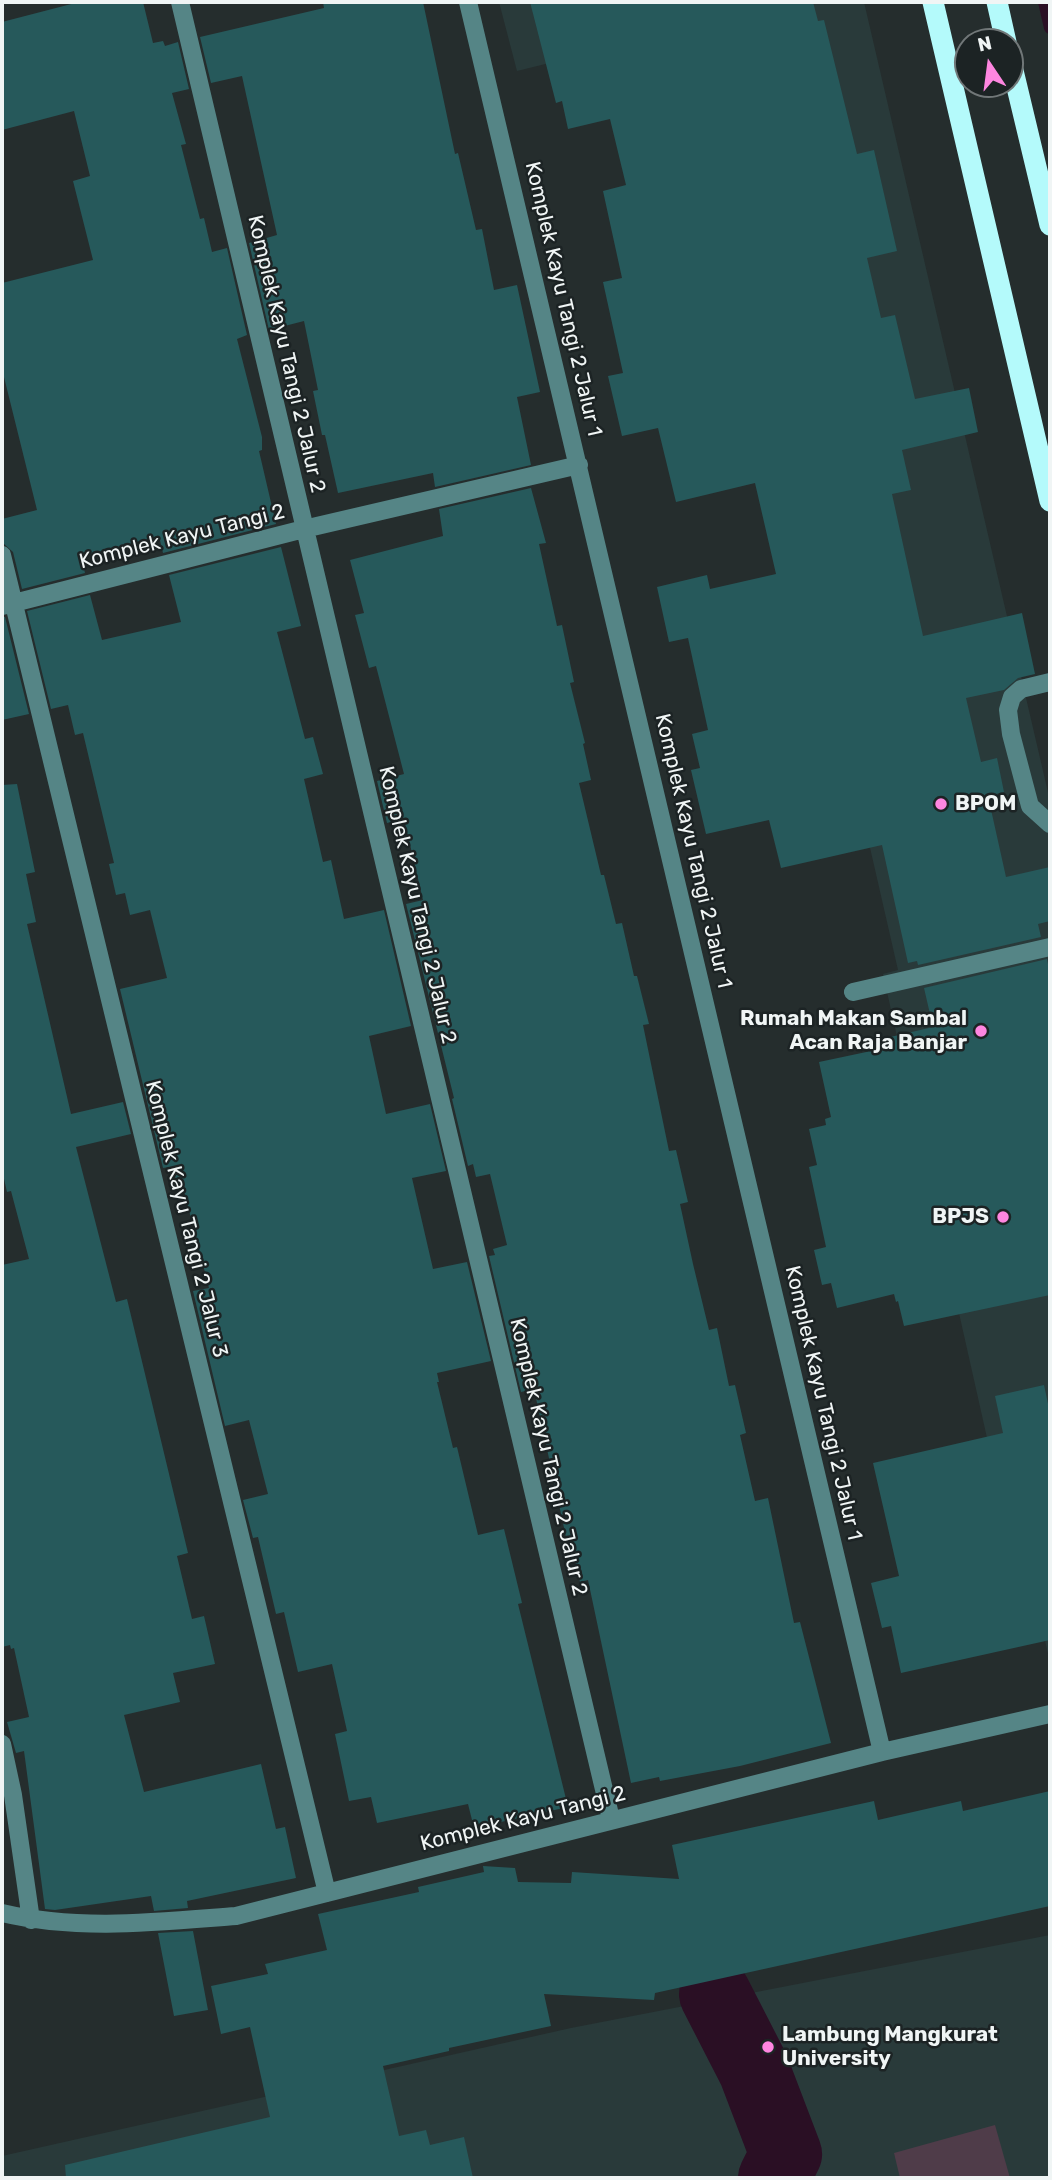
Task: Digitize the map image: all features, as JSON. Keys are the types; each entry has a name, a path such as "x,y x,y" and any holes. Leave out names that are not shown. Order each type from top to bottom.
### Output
{"highway":[{"path":"933,2 1041,419 1049,492"},
{"path":"997,2 1003,28"},
{"path":"1020,98 1050,225"}],"street":[{"name":"Komplek Kayu Tangi 2 Jalur 2","path":"180,2 611,1819"},
{"name":"Komplek Kayu Tangi 2 Jalur 1","path":"468,2 882,1752"},
{"name":"Komplek Kayu Tangi 2","path":"7,605 304,529 579,465"},
{"name":"Komplek Kayu Tangi 2 Jalur 3","path":"2,555 7,605 327,1893"},
{"path":"1050,682 1021,689 1012,697 1008,710 1011,734 1030,806 1050,824"},
{"path":"853,992 1050,947"},
{"name":"Komplek Kayu Tangi 2","path":"2,1913 31,1920 134,1924 236,1916 611,1819 882,1752 1050,1714"},
{"path":"2,1744 13,1795 31,1920"}],"shaded area":[{"path":"499,2 864,2 1050,801 1050,1662 1022,1543 1011,1545 883,974 898,970 683,30 517,71"},
{"name":"Lambung Mangkurat University","path":"1050,1935 1050,2178 2,2178 2,2156 571,2028"},
{"path":"995,2125 1010,2178 900,2178 894,2153"}],"building":[{"path":"79,2 143,2 153,43 163,41 165,46 178,42 189,89 172,93 186,144 181,145 200,219 204,218 212,252 227,248 247,335 237,339 262,437 262,450 259,451 276,524 163,553 159,536 81,557 85,573 22,589 13,552 4,544 2,519 37,510 2,369 2,283 93,260 73,181 90,176 74,111 2,130 2,22"},
{"path":"323,2 423,2 455,154 458,153 476,230 482,229 494,290 517,285 540,392 517,397 531,465 435,487 433,473 338,493 313,391 318,390 304,321 269,330 249,243 277,235 242,76 211,83 200,37 324,8"},
{"path":"530,2 813,2 818,21 824,20 857,154 874,150 897,251 867,258 881,318 895,315 915,399 969,388 978,432 902,450 911,490 892,494 923,636 1022,613 1035,674 1018,678 1004,690 966,698 981,762 997,758 1004,792 988,796 1006,877 1050,867 1050,921 1038,924 1041,937 918,965 917,961 908,963 882,845 781,868 769,820 706,834 691,770 700,768 692,734 708,730 688,638 669,642 657,587 707,575 710,589 776,574 755,483 676,502 658,428 622,436 608,376 623,373 603,282 622,278 603,191 626,185 610,119 568,129 562,101 556,103"},
{"path":"531,488 546,543 539,544 557,626 562,625 574,682 570,683 585,743 583,744 591,780 579,783 601,875 604,875 616,924 622,923 649,1024 643,1025 669,1151 676,1150 688,1202 680,1204 693,1264 709,1330 717,1328 729,1386 735,1385 746,1433 740,1435 755,1501 768,1498 794,1623 800,1622 831,1743 740,1766 660,1781 659,1777 631,1783 588,1580 580,1582 569,1536 566,1537 534,1389 521,1392 489,1256 495,1255 493,1249 507,1245 490,1174 476,1177 473,1164 468,1166 406,904 423,900 404,819 387,823 377,781 404,774 376,666 369,668 355,615 364,613 350,560 443,536 439,509"},
{"path":"281,547 301,626 277,632 305,739 313,737 323,774 304,779 323,862 331,860 344,919 384,910 411,1026 369,1036 386,1114 430,1104 446,1171 412,1178 433,1269 467,1262 491,1361 437,1373 437,1382 453,1448 457,1447 478,1535 504,1529 522,1603 518,1604 568,1807 474,1828 468,1804 377,1823 371,1797 349,1801 335,1734 347,1731 332,1664 298,1672 284,1612 276,1614 258,1537 253,1538 243,1500 268,1494 249,1420 225,1426 193,1291 209,1288 183,1187 175,1189 169,1167 163,1168 120,989 167,978 150,910 130,915 125,893 116,895 109,864 114,863 83,733 75,735 68,705 51,709 27,611 90,595 102,640 181,622 169,575"},
{"path":"2,617 5,617 29,714 2,720"},
{"path":"17,784 35,872 26,874 36,922 27,924 71,1114 123,1102 131,1134 76,1147 116,1302 127,1299 188,1553 177,1556 192,1619 204,1616 215,1664 173,1673 180,1702 124,1715 144,1792 261,1764 276,1829 285,1827 296,1878 187,1901 188,1908 154,1911 151,1896 55,1910 45,1909 24,1751 16,1753 7,1722 29,1717 14,1648 11,1649 10,1645 2,1647 2,1265 29,1259 11,1191 7,1192 2,1170 2,785"},
{"path":"1047,959 1050,974 1050,1295 904,1326 894,1294 837,1308 831,1283 822,1285 814,1250 826,1247 809,1167 817,1165 809,1129 826,1125 825,1119 831,1117 819,1062 871,1051 869,1042 933,1027 924,988"},
{"path":"1044,1385 1050,1413 1050,1640 901,1673 891,1626 882,1628 871,1583 899,1576 873,1463 1003,1433 995,1396"},
{"path":"1050,1791 1050,1906 655,1993 654,2000 544,1994 551,2026 449,2048 449,2051 383,2066 399,2136 426,2130 430,2145 464,2137 473,2178 66,2178 65,2165 270,2117 250,2027 221,2034 211,1986 268,1974 265,1964 327,1950 318,1914 419,1892 418,1887 484,1872 483,1866 515,1868 518,1882 571,1883 572,1872 679,1879 672,1845 874,1801 878,1820 961,1801 963,1811"},
{"path":"193,1931 208,2010 174,2016 158,1933"}],"waterway":[{"path":"1044,2 1050,28"},
{"path":"715,1994 754,2070 786,2154 774,2178"}],"place":[{"name":"BPOM","path":"941,804"},
{"name":"Rumah Makan Sambal Acan Raja Banjar","path":"981,1031"},
{"name":"BPJS","path":"1003,1217"},
{"name":"Lambung Mangkurat University","path":"768,2047"}]}
